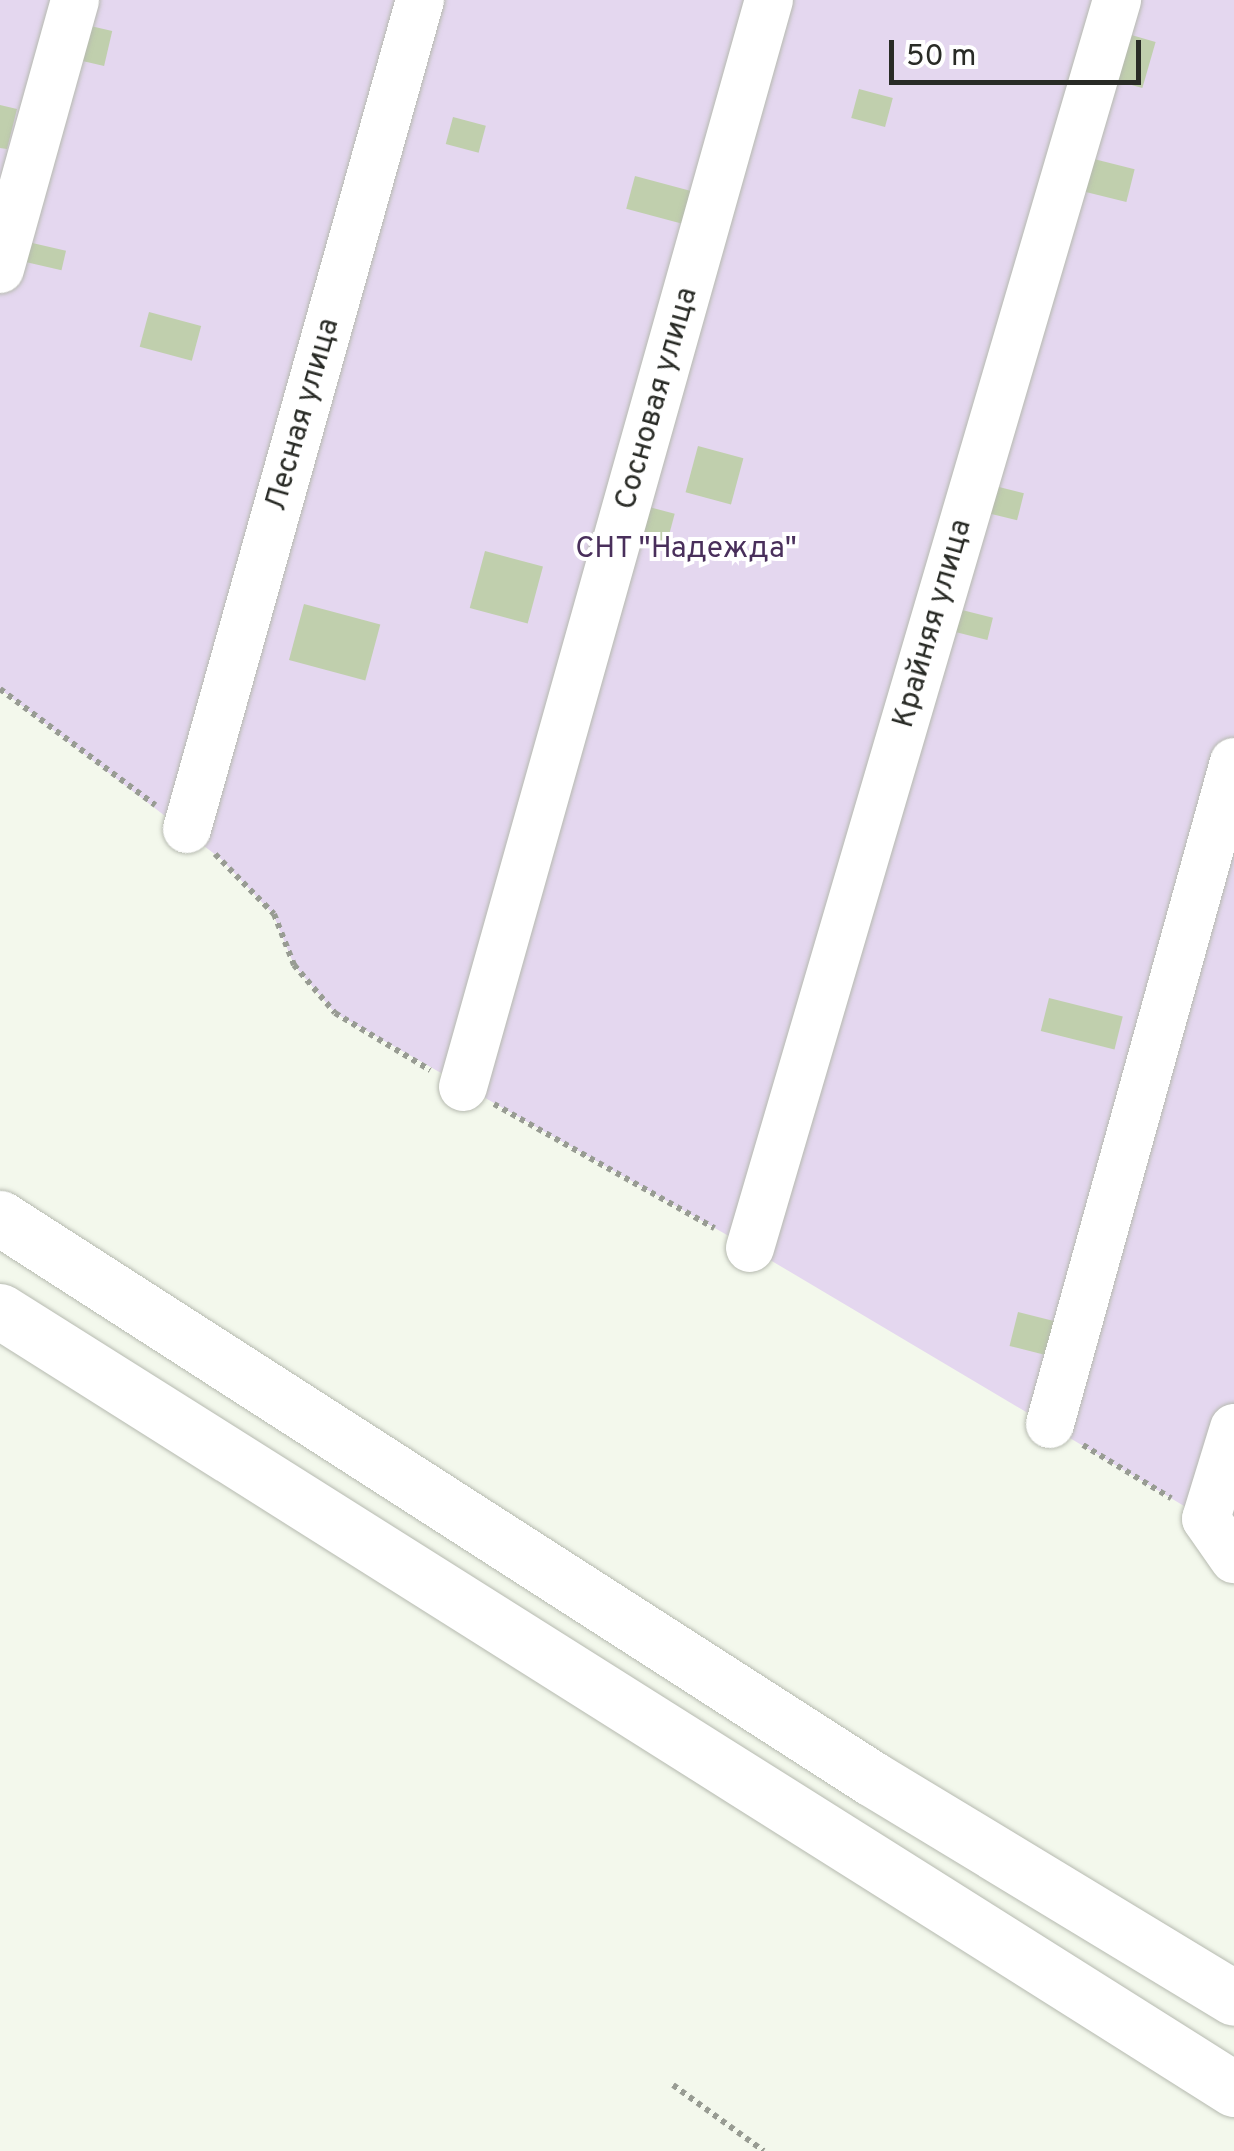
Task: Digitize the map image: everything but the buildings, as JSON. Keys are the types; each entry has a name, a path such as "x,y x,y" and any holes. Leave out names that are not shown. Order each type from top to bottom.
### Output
{"main road":[{"path":"0,1218 871,1778 1234,1998"},
{"path":"0,1311 1234,2089"}],"street":[{"path":"0,269 75,0"},
{"name":"Лесная улица","path":"187,829 420,0"},
{"name":"Сосновая улица","path":"463,1087 769,0"},
{"name":"Крайняя улица","path":"750,1248 1117,0"},
{"path":"1050,1424 1234,762"},
{"path":"1234,1428 1206,1519 1234,1559"}],"path":[{"path":"0,689 187,829 274,914 294,966 335,1013 750,1248"},
{"path":"1050,1424 1206,1519"},
{"path":"673,2085 764,2151"}],"green space":[{"name":"СНТ \"Надежда\"","path":"0,0 1234,0 1234,1559 1206,1519 750,1248 335,1013 294,965 273,914 221,859 0,689"}]}
